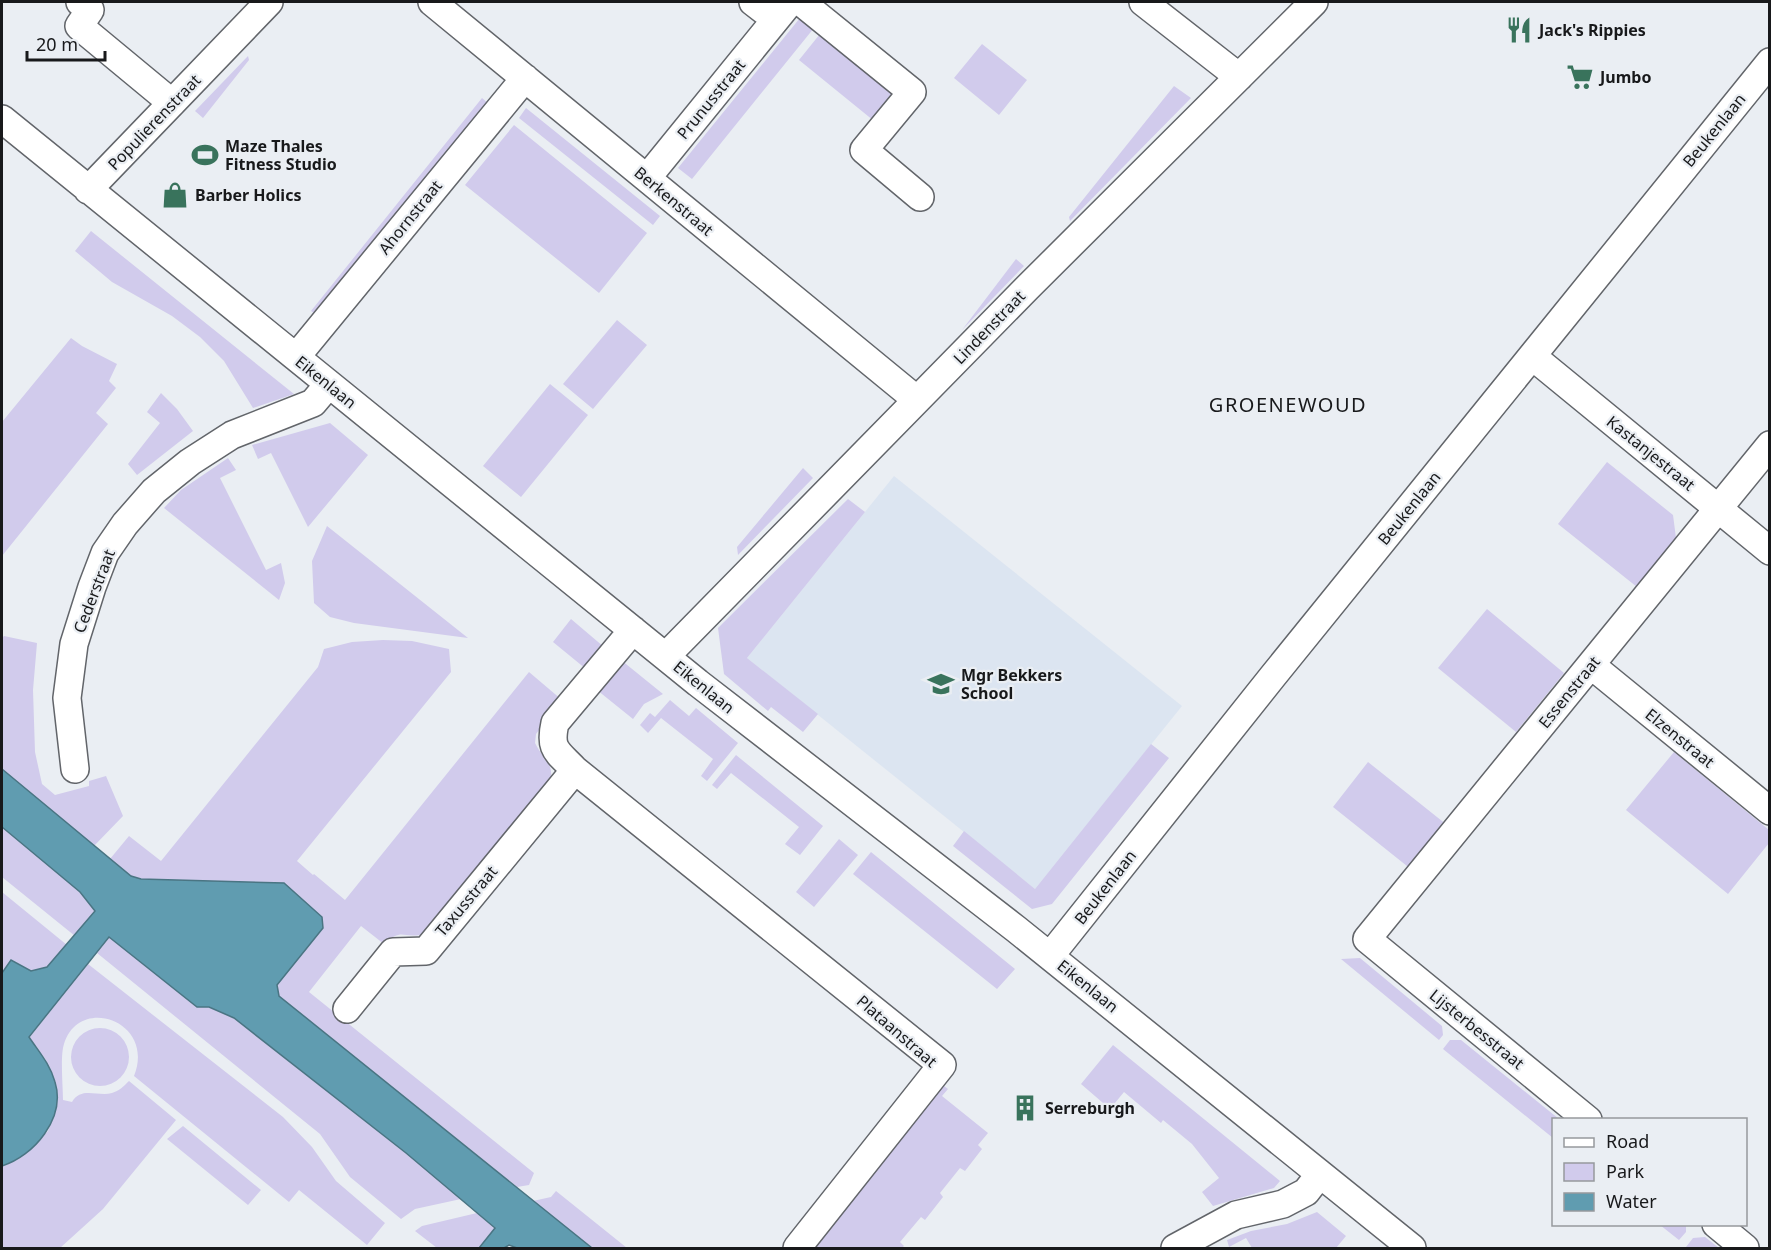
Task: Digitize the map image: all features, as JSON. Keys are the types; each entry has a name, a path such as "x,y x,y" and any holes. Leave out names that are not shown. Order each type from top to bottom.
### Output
{"street":[{"path":"80,2 90,10 79,26 172,103"},
{"name":"Populierenstraat","path":"88,190 269,2"},
{"name":"Berkenstraat","path":"432,2 917,400"},
{"name":"Prunusstraat","path":"647,178 783,10 753,2"},
{"path":"801,2 912,92 864,150 920,196"},
{"path":"1143,2 1239,77"},
{"name":"Lindenstraat","path":"666,656 917,400 1314,2"},
{"name":"Beukenlaan","path":"1050,956 1770,62"},
{"name":"Ahornstraat","path":"296,357 525,78"},
{"name":"Eikenlaan","path":"2,119 698,683 1050,956 1412,1248"},
{"name":"Kastanjestraat","path":"1532,356 1770,551"},
{"name":"Cederstraat","path":"75,769 67,698 74,644 88,597 105,554 125,524 154,491 190,462 232,435 313,403 329,384"},
{"name":"Essenstraat","path":"1367,939 1770,445"},
{"path":"575,770 557,751 551,739 555,723 633,630"},
{"name":"Elzenstraat","path":"1591,665 1770,811"},
{"name":"Plataanstraat","path":"575,770 942,1065 797,1248"},
{"name":"Taxusstraat","path":"347,1010 393,952 426,951 575,770"},
{"name":"Lijsterbesstraat","path":"1367,939 1587,1118"},
{"path":"1175,1248 1236,1215 1283,1204 1306,1192 1320,1174"},
{"path":"1718,1226 1745,1248"}],"shaded area":[{"path":"894,476 1182,706 1035,889 747,658"}],"green space":[{"path":"804,13 818,23 692,179 678,168"},
{"path":"824,29 895,88 897,103 879,125 799,60"},
{"path":"982,44 1027,80 999,115 954,78"},
{"path":"248,56 249,60 203,118 195,111"},
{"path":"1174,86 1191,98 1070,221 1069,217"},
{"path":"482,98 489,104 319,316 311,311"},
{"path":"526,108 660,216 653,225 519,118"},
{"path":"514,125 647,233 599,293 465,185"},
{"path":"91,231 294,394 253,408 224,361 200,337 172,316 112,282 75,251"},
{"path":"1016,259 1024,266 962,330"},
{"path":"617,320 647,345 593,409 563,384"},
{"path":"71,338 117,364 109,381 116,388 96,413 108,424 2,556 2,422"},
{"path":"550,384 588,415 521,497 483,466"},
{"path":"161,393 177,409 193,431 137,475 128,464 160,423 147,412"},
{"path":"330,423 368,455 308,527 271,453 258,459 252,445"},
{"path":"228,458 236,470 220,478 266,570 281,563 285,583 279,600 164,508 181,490"},
{"path":"1607,462 1673,515 1676,538 1637,587 1558,524"},
{"path":"803,468 813,478 738,555 737,547"},
{"path":"848,499 865,512 747,658 818,714 803,732 771,707 768,711 724,674 718,628"},
{"path":"327,526 468,638 354,623 330,617 314,603 312,561"},
{"path":"1487,609 1564,673 1516,732 1438,668"},
{"path":"571,619 604,647 586,669 553,642"},
{"path":"4,636 37,643 33,690 35,752 42,784 55,795 89,786 89,781 106,776 123,816 94,846 2,769 2,638"},
{"path":"412,641 449,649 451,672 297,861 313,875 345,900 529,672 562,700 536,734 535,743 550,766 550,785 434,929 420,935 395,936 384,944 361,926 309,992 534,1173 529,1185 517,1187 279,996 277,985 323,927 321,917 284,884 141,879 131,876 110,859 129,836 161,861 318,667 324,649 352,642"},
{"path":"621,660 663,694 644,704 633,719 597,690"},
{"path":"670,700 689,716 696,708 738,743 707,781 701,776 713,759 661,718 648,733 640,725 650,713 655,717"},
{"path":"1151,744 1169,758 1052,904 1032,909 953,846 964,831 1035,889"},
{"path":"1674,752 1769,830 1769,843 1728,894 1626,810"},
{"path":"736,755 823,826 800,855 785,844 799,827 731,773 717,789 712,785"},
{"path":"1368,762 1447,825 1412,870 1333,807"},
{"path":"2,827 80,892 95,911 75,936 2,877"},
{"path":"839,839 858,855 814,907 796,892"},
{"path":"871,852 1015,969 997,989 853,874"},
{"path":"2,892 67,945 47,967 31,971 12,960 2,973"},
{"path":"109,937 197,1007 209,1007 234,1018 461,1199 415,1209 401,1219 350,1177 320,1134 97,953"},
{"path":"1360,958 1442,1026 1443,1035 1439,1040 1341,959"},
{"path":"88,964 283,1117 312,1147 336,1181 385,1223 367,1245 299,1190 289,1202 134,1076 138,1057 134,1041 125,1029 113,1021 99,1018 84,1020 72,1029 64,1044 63,1100 72,1102 80,1094 85,1093 112,1093 129,1081 176,1120 103,1209 60,1248 2,1248 2,1166 28,1151 48,1131 56,1103 46,1060 29,1038"},
{"path":"100,1028 111,1030 124,1041 129,1057 127,1068 116,1081 100,1086 89,1084 76,1073 71,1057 73,1046 84,1033"},
{"path":"1450,1040 1461,1040 1558,1118 1552,1118 1552,1137 1443,1049"},
{"path":"1113,1045 1280,1181 1274,1188 1213,1206 1202,1192 1219,1178 1192,1144 1163,1120 1161,1123 1124,1092 1110,1109 1081,1084"},
{"path":"940,1083 948,1089 942,1096 988,1133 978,1145 982,1149 965,1171 960,1168 940,1193 943,1197 925,1220 921,1217 900,1242 904,1246 902,1248 807,1248"},
{"path":"183,1126 261,1190 248,1205 167,1139"},
{"path":"556,1191 627,1248 592,1248 533,1201 551,1197"},
{"path":"1317,1212 1346,1236 1336,1248 1252,1248 1246,1238 1229,1247 1227,1240 1251,1231 1287,1224"},
{"path":"477,1213 495,1229 479,1248 437,1248 415,1231 422,1226"},
{"path":"1661,1226 1686,1226 1686,1232 1679,1240"},
{"path":"1705,1237 1719,1248 1686,1247 1693,1238"}],"water":[{"path":"2,769 131,876 141,879 284,883 322,917 323,928 277,985 279,996 592,1248 517,1248 509,1245 504,1248 479,1248 495,1228 406,1153 234,1018 209,1007 197,1007 109,937 29,1037 53,1076 57,1096 56,1109 52,1122 36,1145 14,1161 2,1166 2,973 11,960 31,971 47,967 95,911 80,892 2,827"}],"place":[{"name":"Jack's Rippies","path":"1519,30"},
{"name":"Jumbo","path":"1580,77"},
{"name":"Maze Thales Fitness Studio","path":"205,155"},
{"name":"Barber Holics","path":"175,195"},
{"name":"Mgr Bekkers School","path":"941,684"},
{"name":"Serreburgh","path":"1025,1108"}],"district":[{"name":"GROENEWOUD","path":"1288,405"}]}
